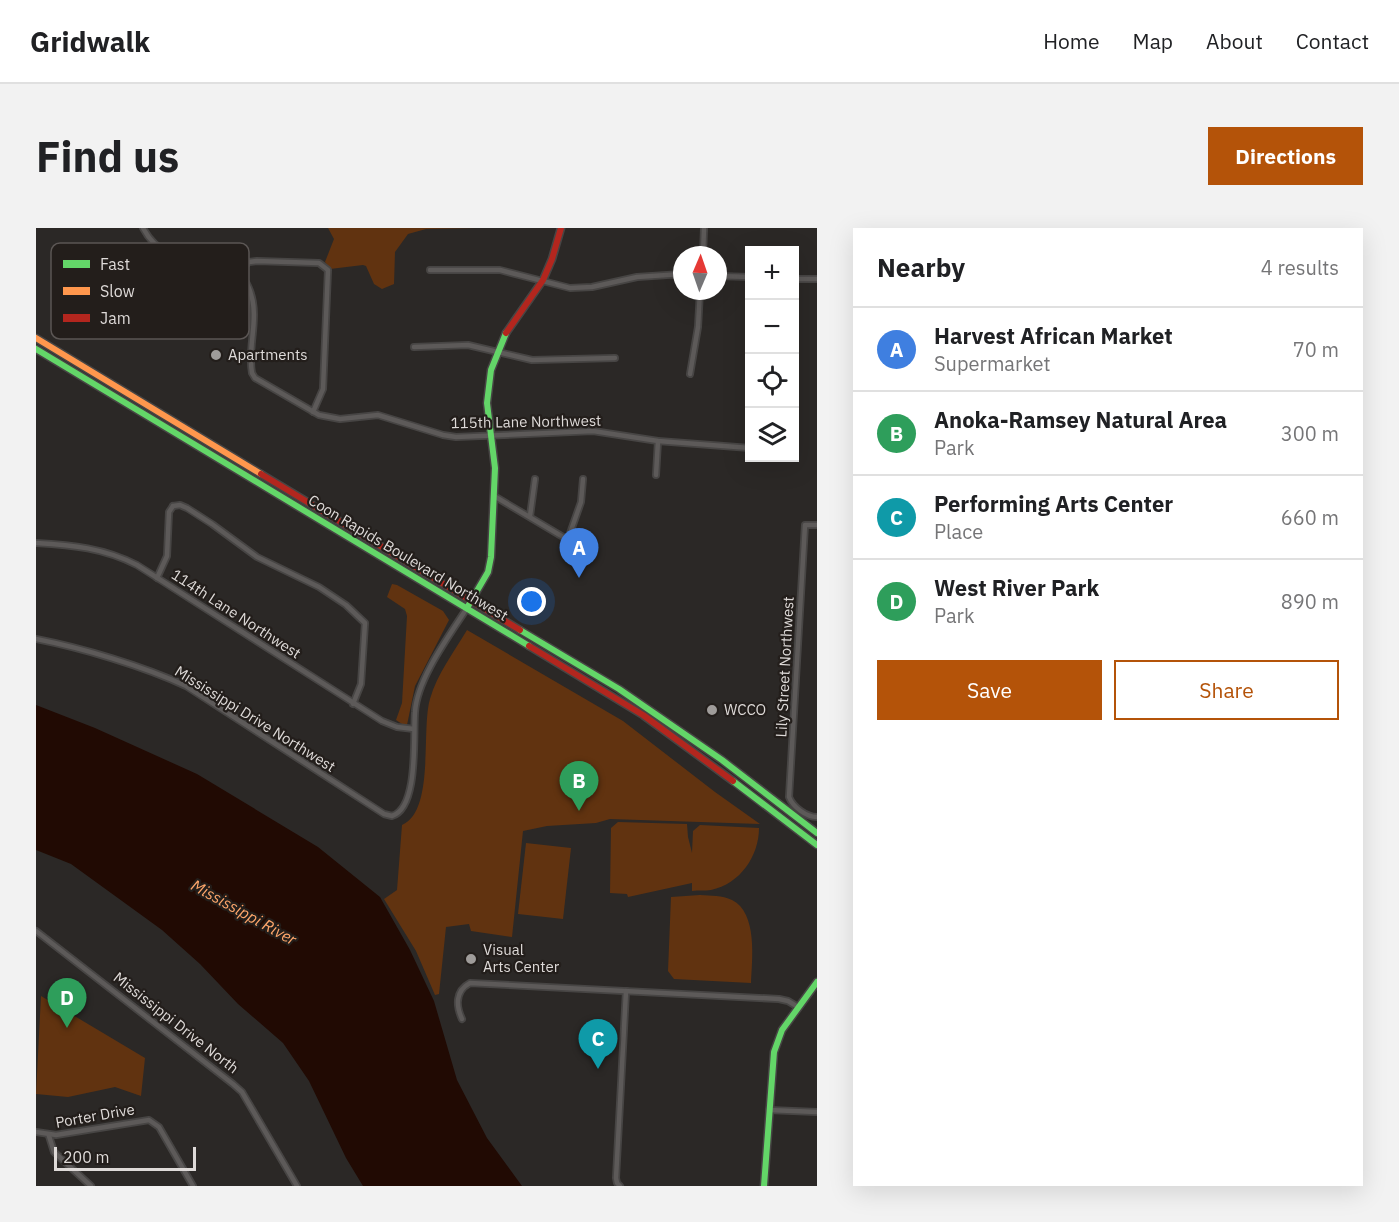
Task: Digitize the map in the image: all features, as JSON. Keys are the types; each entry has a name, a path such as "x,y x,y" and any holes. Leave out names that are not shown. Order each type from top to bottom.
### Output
{"main road":[{"path":"467,608 489,567 495,468 487,397 491,370 510,328 543,280 561,228"},
{"name":"Coon Rapids Boulevard Northwest","path":"36,338 472,599 662,716 817,833"},
{"name":"Coon Rapids Boulevard Northwest","path":"36,349 651,721 817,845"},
{"path":"764,1186 774,1052 782,1030 817,982"}],"street":[{"path":"143,228 153,243"},
{"path":"703,246 704,228"},
{"path":"249,262 319,263 328,270 323,389 313,412"},
{"path":"430,270 488,269 517,273 570,288 637,277 673,275"},
{"path":"727,276 745,277"},
{"path":"799,279 817,279"},
{"name":"115th Lane Northwest","path":"249,289 254,305 251,368 255,378 319,415 340,419 378,416 442,435 467,437 593,431 658,441 745,448"},
{"path":"690,374 698,327 700,300"},
{"path":"414,347 460,344 531,360 615,358"},
{"path":"656,475 658,441"},
{"path":"530,516 536,479"},
{"path":"568,539 581,501 582,479"},
{"path":"494,496 580,547"},
{"path":"169,498 173,506"},
{"path":"157,578 167,556 169,512 173,506 180,505 212,524 257,557 319,587 346,605 365,623 362,684 353,704"},
{"name":"Lily Street Northwest","path":"817,525 805,525 789,797 791,803 797,808 812,817 817,817"},
{"name":"114th Lane Northwest","path":"36,543 103,550 137,565 353,704 388,724 414,729"},
{"path":"414,729 415,707 422,685 467,608"},
{"name":"Mississippi Drive Northwest","path":"36,639 153,672 186,686 384,814 392,816 399,813 409,796 414,729"},
{"name":"Mississippi Drive North","path":"36,931 242,1092 297,1186"},
{"path":"462,1019 458,998 462,989 470,983 779,999 798,1007"},
{"path":"621,1186 617,1183 616,1178 626,991"},
{"path":"769,1110 817,1112"},
{"name":"Porter Drive","path":"36,1132 49,1136 149,1120 159,1127 193,1186"},
{"path":"49,1136 54,1152 91,1186"}],"shaded area":[{"path":"328,228 477,228 426,229 408,234 395,252 394,284 382,289 374,284 366,266 330,269 325,262 334,239"},
{"path":"392,584 443,611 449,620 415,686 407,725 396,720 402,703 407,616 405,609 387,597"},
{"path":"467,630 623,721 760,824 610,819 596,823 547,826 523,831 512,937 471,931 469,924 446,927 439,994 435,995 416,951 384,899 397,890 402,825 412,817 419,804 423,787 430,699 441,672"},
{"path":"618,822 687,824 692,853 693,831 700,825 759,828 756,849 746,867 731,882 711,890 692,891 692,883 628,897 627,894 610,893 611,828"},
{"path":"526,843 571,848 563,919 518,914"},
{"path":"720,896 732,900 746,915 752,938 751,983 674,979 668,971 671,897"},
{"path":"41,996 145,1058 141,1096 115,1087 68,1097 36,1094"}],"water":[{"name":"Mississippi River","path":"36,705 95,728 197,774 318,847 380,897 410,950 434,1001 457,1080 487,1138 522,1186 363,1186 346,1158 309,1081 283,1043 238,1004 200,964 162,930 71,864 36,850"}],"traffic: fast":[{"path":"467,608 488,572 491,557 495,468 487,403 491,370 506,333"},
{"path":"36,349 529,646"},
{"path":"520,630 619,689 722,760 817,833"},
{"path":"733,781 817,845"},
{"path":"764,1186 774,1052 782,1030 817,982"}],"traffic: slow":[{"path":"36,338 261,474"}],"traffic: jam":[{"path":"506,333 543,280 561,228"},
{"path":"261,474 520,630"},
{"path":"529,646 643,715 733,781"}],"place":[{"name":"Apartments","path":"216,355"},
{"name":"Harvest African Market","path":"579,578"},
{"name":"WCCO","path":"712,710"},
{"name":"Anoka-Ramsey Natural Area","path":"579,811"},
{"name":"Visual Arts Center","path":"471,959"},
{"name":"West River Park","path":"67,1028"},
{"name":"Performing Arts Center","path":"598,1069"}]}
